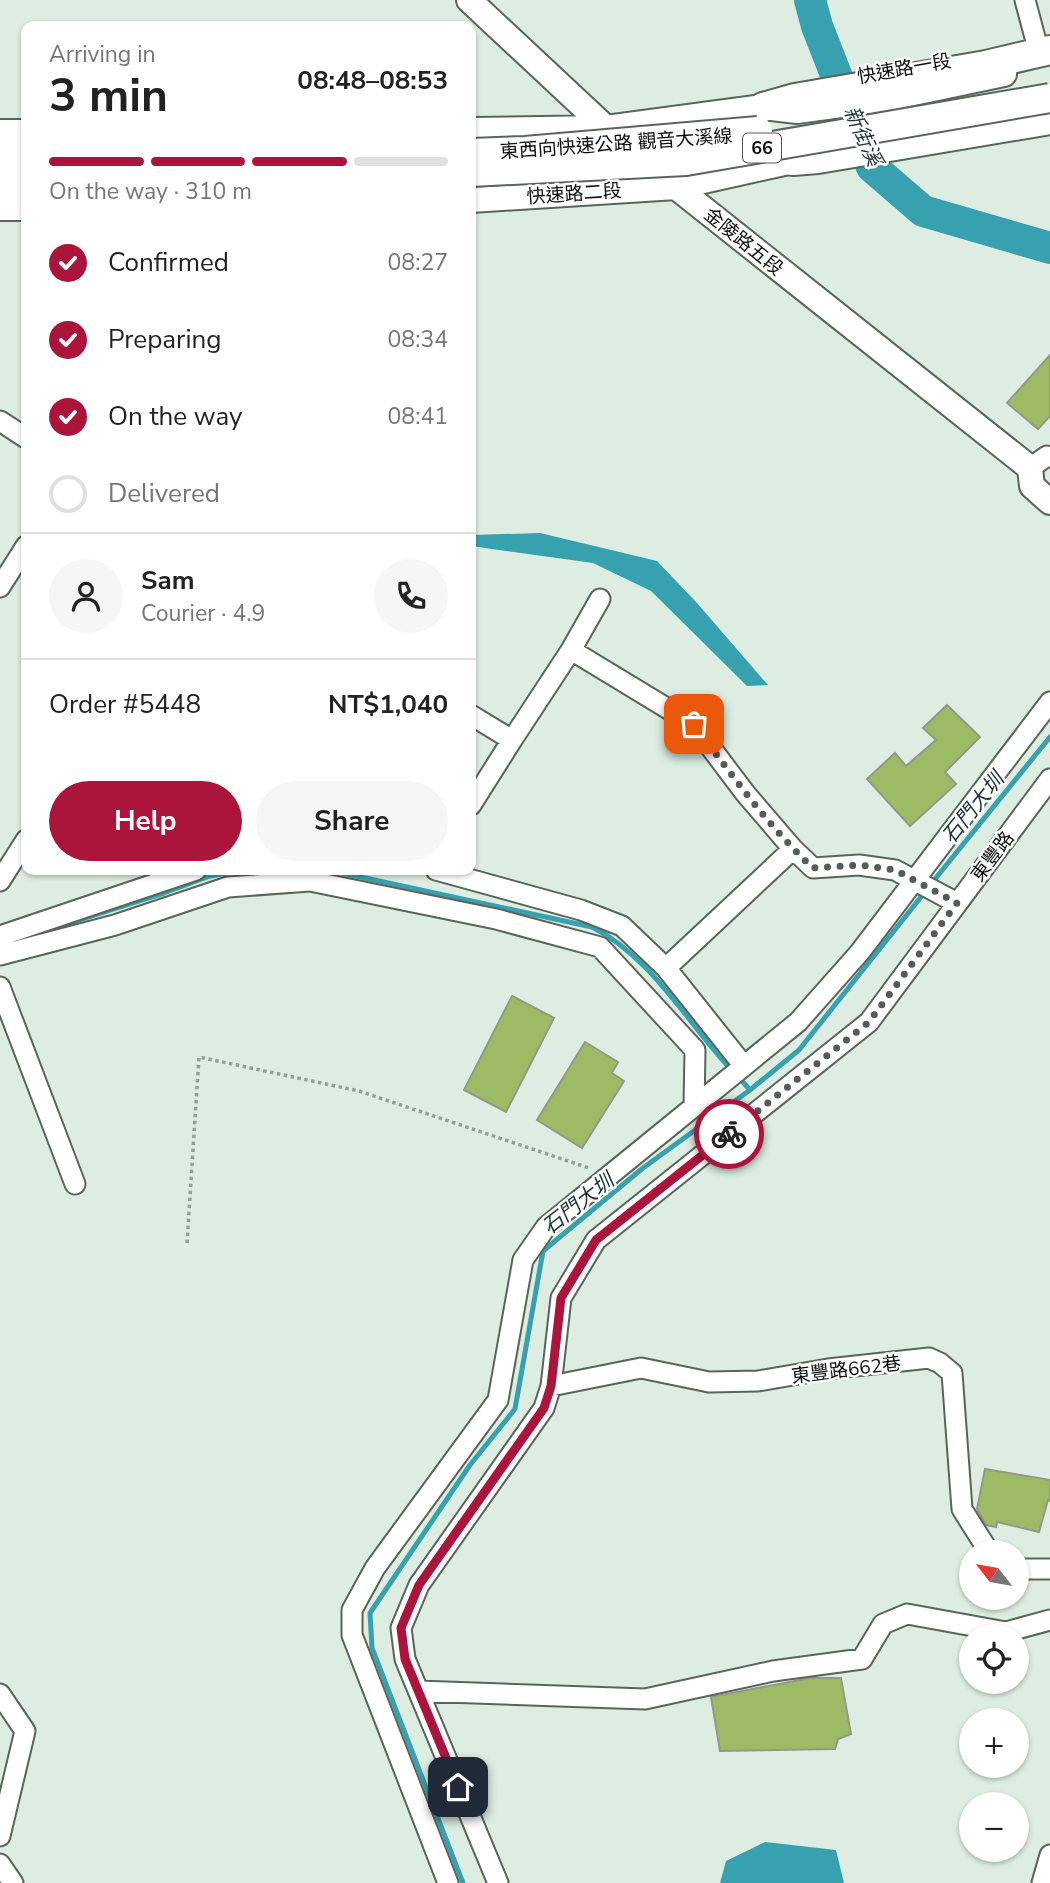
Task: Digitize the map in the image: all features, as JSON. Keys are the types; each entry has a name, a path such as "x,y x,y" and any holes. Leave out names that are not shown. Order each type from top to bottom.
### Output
{"highway":[{"path":"763,107 986,65 1047,50"},
{"name":"東西向快速公路 觀音大溪線","path":"476,153 738,134 952,103 1050,80"},
{"name":"東西向快速公路 觀音大溪線","path":"476,172 686,161 1050,98"},
{"path":"812,159 1050,120"},
{"path":"0,134 21,134"},
{"path":"0,160 21,160"},
{"path":"0,181 21,180"},
{"path":"0,206 21,206"}],"main road":[{"name":"金陵路五段","path":"468,0 606,128 676,187 1044,459"},
{"name":"快速路一段","path":"857,89 910,94 1047,50"},
{"name":"66","path":"476,130 606,128 763,107"},
{"path":"883,149 1050,111"},
{"path":"0,144 21,144"},
{"name":"66","path":"676,187 812,159"},
{"name":"快速路二段","path":"476,200 676,187"},
{"path":"0,198 21,198"},
{"path":"1044,459 1032,486 1050,502"}],"street":[{"path":"1025,0 1047,50"},
{"path":"0,127 21,127"},
{"path":"883,149 1050,134"},
{"path":"0,214 21,214"},
{"path":"0,421 21,435"},
{"path":"0,587 21,553"},
{"path":"476,797 571,650 600,599"},
{"path":"571,650 694,724 745,793 813,868 859,865 895,870 957,903"},
{"path":"447,1883 352,1635 352,1610 375,1568 498,1400 523,1260 546,1227 798,1022 860,952 925,886 1050,702"},
{"path":"476,718 512,740"},
{"name":"東豐路","path":"498,1883 405,1659 401,1628 419,1585 544,1408 551,1386 561,1298 596,1240 869,1022 1050,779"},
{"path":"0,881 21,847"},
{"path":"666,968 793,849"},
{"path":"0,936 181,875"},
{"path":"454,875 582,910 622,926 666,968 744,1066"},
{"path":"0,955 115,925 228,887 310,881 496,919 600,947 695,1050 694,1107"},
{"path":"0,987 75,1184"},
{"name":"東豐路662巷","path":"551,1386 641,1368 709,1382 758,1381 828,1369 929,1358 952,1373 962,1509 981,1540"},
{"path":"1029,1569 1050,1569"},
{"path":"418,1691 645,1699 773,1671 862,1659 883,1624 907,1614 1006,1632 1050,1620"},
{"path":"0,1694 24,1731 0,1836"},
{"path":"1042,1883 1050,1855"},
{"path":"0,1864 13,1883"}],"path":[{"path":"187,1243 199,1056 359,1091 610,1175"}],"water":[{"path":"540,533 657,561 768,685 747,686 651,591 593,563 476,547 476,535"},
{"path":"765,1842 836,1850 844,1883 720,1883 726,1861"}],"building":[{"path":"1050,355 1050,416 1038,429 1007,403"},
{"path":"947,705 980,737 945,772 956,784 910,826 867,779 895,753 906,766 936,740 923,728"},
{"path":"512,996 554,1018 506,1112 464,1090"},
{"path":"585,1042 618,1062 612,1073 624,1081 582,1148 537,1120"},
{"path":"985,1469 1050,1480 1050,1501 1048,1500 1039,1532 997,1522 996,1527 986,1525 977,1509"},
{"path":"810,1678 841,1678 851,1734 838,1739 835,1749 720,1751 711,1697"}],"waterway":[{"name":"新街溪","path":"810,0 817,26 872,167 923,211 1050,248"},
{"name":"石門大圳","path":"931,884 1050,737"},
{"path":"34,934 216,875"},
{"path":"351,875 592,927 613,939 649,971 728,1066"},
{"name":"石門大圳","path":"463,1883 372,1648 370,1613 470,1465 515,1409 543,1251 643,1168 750,1090 799,1050 925,892"},
{"path":"742,1081 750,1090"}],"way so far":[{"path":"694,724 745,793 813,868 859,865 895,870 957,903 869,1022 729,1134"}],"route":[{"path":"458,1787 405,1659 401,1628 419,1585 544,1408 551,1386 561,1298 596,1240 729,1134"}]}
